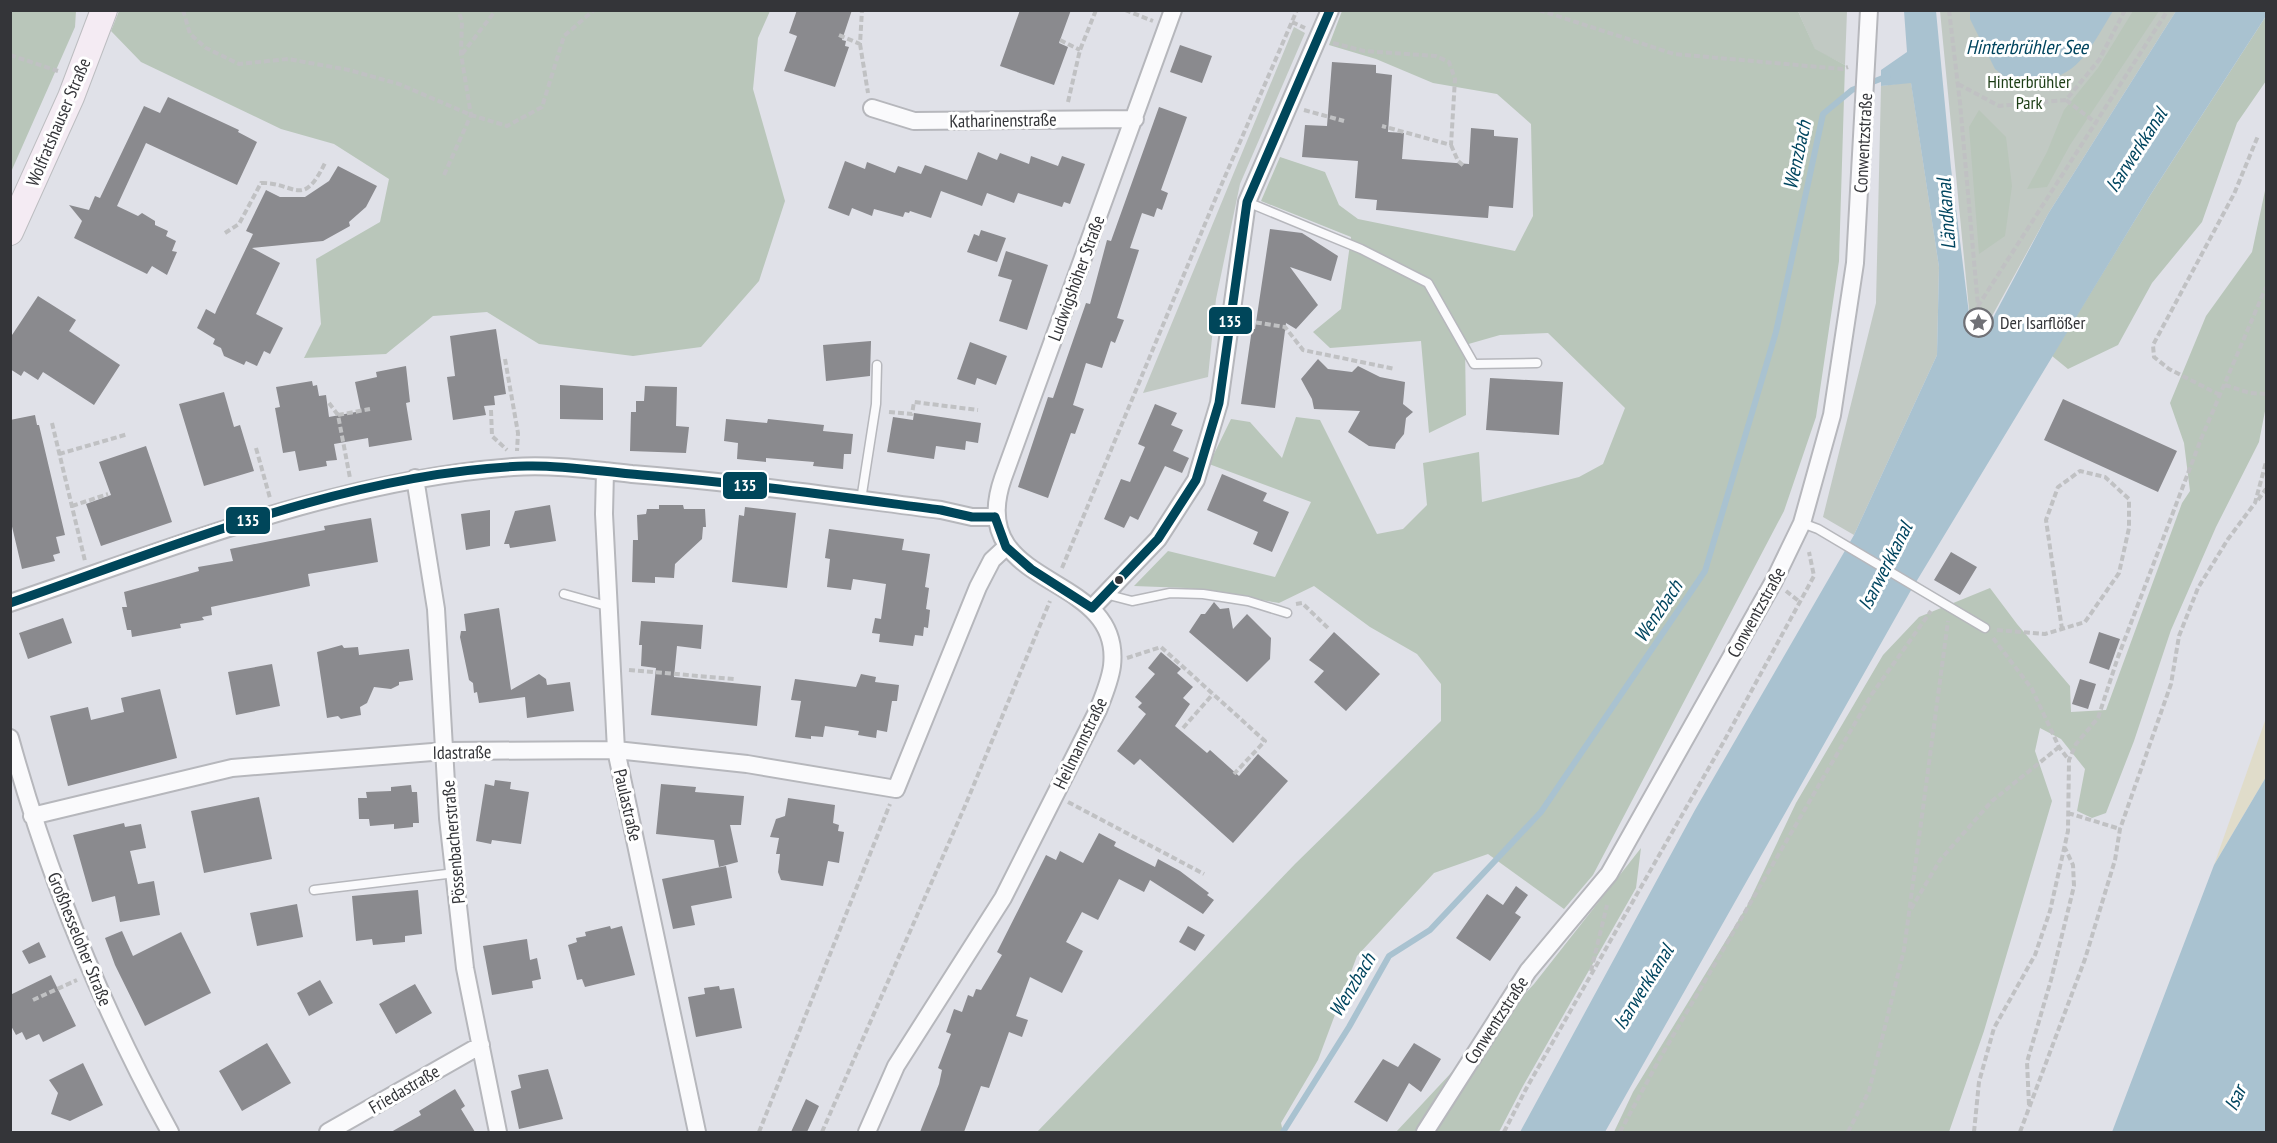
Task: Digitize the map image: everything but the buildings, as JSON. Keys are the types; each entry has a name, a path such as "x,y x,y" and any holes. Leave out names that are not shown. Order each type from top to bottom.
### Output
{"main road":[{"name":"Wolfratshauser Straße","path":"10,232 78,77 104,10"}],"street":[{"path":"1092,608 1103,593 1158,539 1196,480 1219,403 1238,247 1247,202 1330,10"},
{"name":"Conwentzstraße","path":"1425,1132 1528,971 1610,873 1774,581 1802,523 1832,415 1856,263 1866,104 1869,10"},
{"name":"Ludwigshöher Straße","path":"1092,608 1031,569 1006,547 995,517 998,492 1171,18"},
{"name":"Katharinenstraße","path":"872,108 914,121 1135,119"},
{"path":"10,603 213,531 274,513 415,478 516,466 721,481 972,517 995,517"},
{"name":"Paulastraße","path":"605,471 607,606 616,750 698,1132"},
{"name":"Pössenbacherstraße","path":"415,478 436,609 445,751 465,968 498,1132"},
{"path":"896,789 978,587 992,560 1006,547"},
{"name":"Heilmannstraße","path":"867,1132 896,1066 1004,898 1098,710 1108,685 1112,662 1108,632 1092,608"},
{"name":"Großhesseloher Straße","path":"10,738 32,816 92,974 132,1065 170,1132"},
{"name":"Idastraße","path":"32,816 232,768 445,751 616,750 747,764 896,789"},
{"name":"Friedastraße","path":"328,1132 481,1045"}],"lane":[{"path":"1247,202 1360,249 1428,283 1474,364 1537,363"},
{"path":"861,500 876,404 877,365"},
{"path":"1802,523 1836,539 1985,628"},
{"path":"1103,593 1132,601 1170,593 1203,594 1248,601 1287,613"},
{"path":"564,594 607,606"},
{"path":"314,890 455,873"}],"path":[{"path":"183,10 190,33 207,48 239,64 288,59 349,70 399,84 471,115 507,126 542,106 564,36 594,10"},
{"path":"444,175 471,115 461,54 462,21 458,10"},
{"path":"461,54 496,10"},
{"path":"862,10 860,44 863,78 872,108"},
{"path":"1067,118 1069,92 1080,50 1096,10"},
{"path":"1125,10 1171,18"},
{"path":"1063,565 1297,10"},
{"path":"1539,10 1674,54 1842,69 1867,66"},
{"path":"1949,10 1978,306 2168,10"},
{"path":"2066,100 2099,60 2125,10"},
{"path":"1292,22 1299,25"},
{"path":"839,35 860,44"},
{"path":"1318,36 1364,51 1436,56 1449,62 1455,79 1452,145 1458,161 1465,167"},
{"path":"1060,39 1080,50"},
{"path":"10,55 78,77"},
{"path":"1958,84 1999,106 2066,100 2096,123"},
{"path":"1287,106 1344,121"},
{"path":"1382,126 1452,145"},
{"path":"2220,395 2169,369 2154,357 2153,345 2234,194 2258,136"},
{"path":"225,233 239,224 261,183 270,183 297,191 309,187 317,179 325,163"},
{"path":"1974,1132 1979,1082 1994,1028 2035,955 2050,911 2065,847 2069,760 2076,744 2098,718 2118,657 2220,395 2266,287"},
{"path":"1231,319 1285,327 1303,350 1395,369"},
{"path":"506,359 518,433 516,466"},
{"path":"2225,385 2250,393 2266,394"},
{"path":"887,423 889,411 912,414 914,402 978,410"},
{"path":"329,403 338,415 353,493"},
{"path":"338,415 370,409"},
{"path":"491,410 492,436 506,448 516,466"},
{"path":"52,423 88,576"},
{"path":"59,454 129,434"},
{"path":"256,448 274,513"},
{"path":"2255,503 2266,462"},
{"path":"2001,630 2045,634 2062,629 2085,622 2119,573 2129,528 2129,499 2105,477 2080,471 2058,487 2046,520 2062,629"},
{"path":"2020,1132 2085,959 2115,861 2121,830 2171,684 2179,636 2198,588 2228,539 2266,489"},
{"path":"72,506 108,494"},
{"path":"1504,1132 1723,743 1814,576 1802,523"},
{"path":"1620,1132 1660,1058 1872,694 1938,600"},
{"path":"822,1132 965,807 1047,607"},
{"path":"1848,1132 1869,1091 1904,950 1950,608"},
{"path":"1985,628 2032,689 2059,747 2069,760"},
{"path":"1112,662 1161,647 1265,741 1234,774"},
{"path":"611,668 734,679"},
{"path":"1183,728 1213,694"},
{"path":"1909,912 1940,860 1992,801 2059,747"},
{"path":"759,1132 896,789"},
{"path":"1054,795 1204,874"},
{"path":"2068,813 2121,830"},
{"path":"2029,1109 2027,1062 2051,980 2074,886 2073,865 2065,847"},
{"path":"1590,977 1607,909 1610,873"},
{"path":"33,1000 92,974"}],"green space":[{"path":"11,10 76,11 75,27 11,172"},
{"path":"119,11 770,11 758,38 753,89 785,201 759,281 701,347 633,356 539,344 487,312 433,316 386,354 304,358 321,324 316,259 380,222 389,179 334,144 281,129 141,62 111,31"},
{"path":"1342,11 1798,11 1815,49 1845,65 1839,261 1816,417 1784,511 1593,875 1564,909 1488,854 1434,873 1357,956 1318,1060 1281,1123 1283,1132 1037,1132 1295,864 1441,721 1441,684 1417,654 1370,627 1314,586 1279,603 1187,588 1134,586 1168,551 1275,577 1311,502 1209,464 1231,419 1250,422 1282,458 1296,417 1320,420 1377,534 1403,529 1427,505 1423,463 1479,452 1482,502 1579,477 1603,464 1625,408 1548,333 1500,335 1465,345 1466,415 1429,433 1421,341 1330,348 1313,332 1341,309 1351,237 1261,201 1280,157 1325,172 1339,205 1358,219 1515,251 1533,216 1531,124 1497,94 1433,83 1376,59 1329,45"},
{"path":"1798,11 1847,11 1845,65 1815,50"},
{"name":"Hinterbrühler Park","path":"1940,11 2176,11 2048,214 1980,338 1973,335 1971,330"},
{"path":"2133,11 2159,11 2070,145 2047,187 2027,189 2047,152 2064,110 2098,68"},
{"path":"2266,16 2266,81 2237,123 2202,222 2152,283 2118,345 2068,369 2052,356 2149,197"},
{"path":"1294,27 1305,33 1240,184 1216,299 1208,377 1143,393"},
{"path":"1911,82 1939,267 1937,355 1854,535 1823,517 1876,303 1881,86"},
{"path":"1979,110 2006,137 2012,186 2005,236 1979,254 1969,127"},
{"path":"2266,186 2266,406 2259,442 2216,527 2171,630 2134,741 2106,813 2092,818 2077,811 2085,769 2061,739 2040,728 2035,751 2052,801 1984,1031 1949,1132 1614,1132 1633,1092 1747,906 1796,803 1883,655 1919,617 1990,588 2017,624 2070,686 2071,712 2106,710 2182,503 2190,491 2184,443 2170,403 2206,316 2252,252"},
{"path":"1641,848 1636,888 1499,1132 1396,1132 1534,984"}],"sand":[{"path":"2266,718 2266,777 2214,865"}],"water":[{"name":"Hinterbrühler See","path":"1970,10 2113,11 2085,55 2066,72 2053,78 2015,85 1995,69 1970,19"},
{"path":"1904,11 1936,11 1951,168 1971,330 1977,338 1986,331 2048,214 2176,11 2266,11 2266,16 2149,197 1910,592 1605,1132 1520,1132 1695,810 1854,535 1937,355 1939,267 1911,83 1881,86 1881,70 1907,52"},
{"name":"Isar","path":"2266,777 2266,1132 2112,1132 2214,865"}],"waterway":[{"name":"Wenzbach","path":"1283,1132 1349,1027 1389,956 1430,930 1541,812 1705,571 1776,332 1823,114 1852,90 1888,76"}],"transit line":[{"name":"135","path":"1092,608 1158,539 1196,480 1219,403 1247,202 1330,10"},
{"name":"135","path":"10,603 265,515 396,482 462,471 527,466 570,468 754,486 941,510 972,517 995,517"},
{"name":"135","path":"995,517 1006,547 1031,569 1092,608"}],"place":[{"name":"Der Isarflößer","path":"1979,322"}],"water label":[{"name":"Isarwerkkanal","path":"2136,150"},
{"name":"Ländkanal","path":"1946,214"},
{"name":"Isarwerkkanal","path":"1885,566"},
{"name":"Isarwerkkanal","path":"1643,987"}]}
